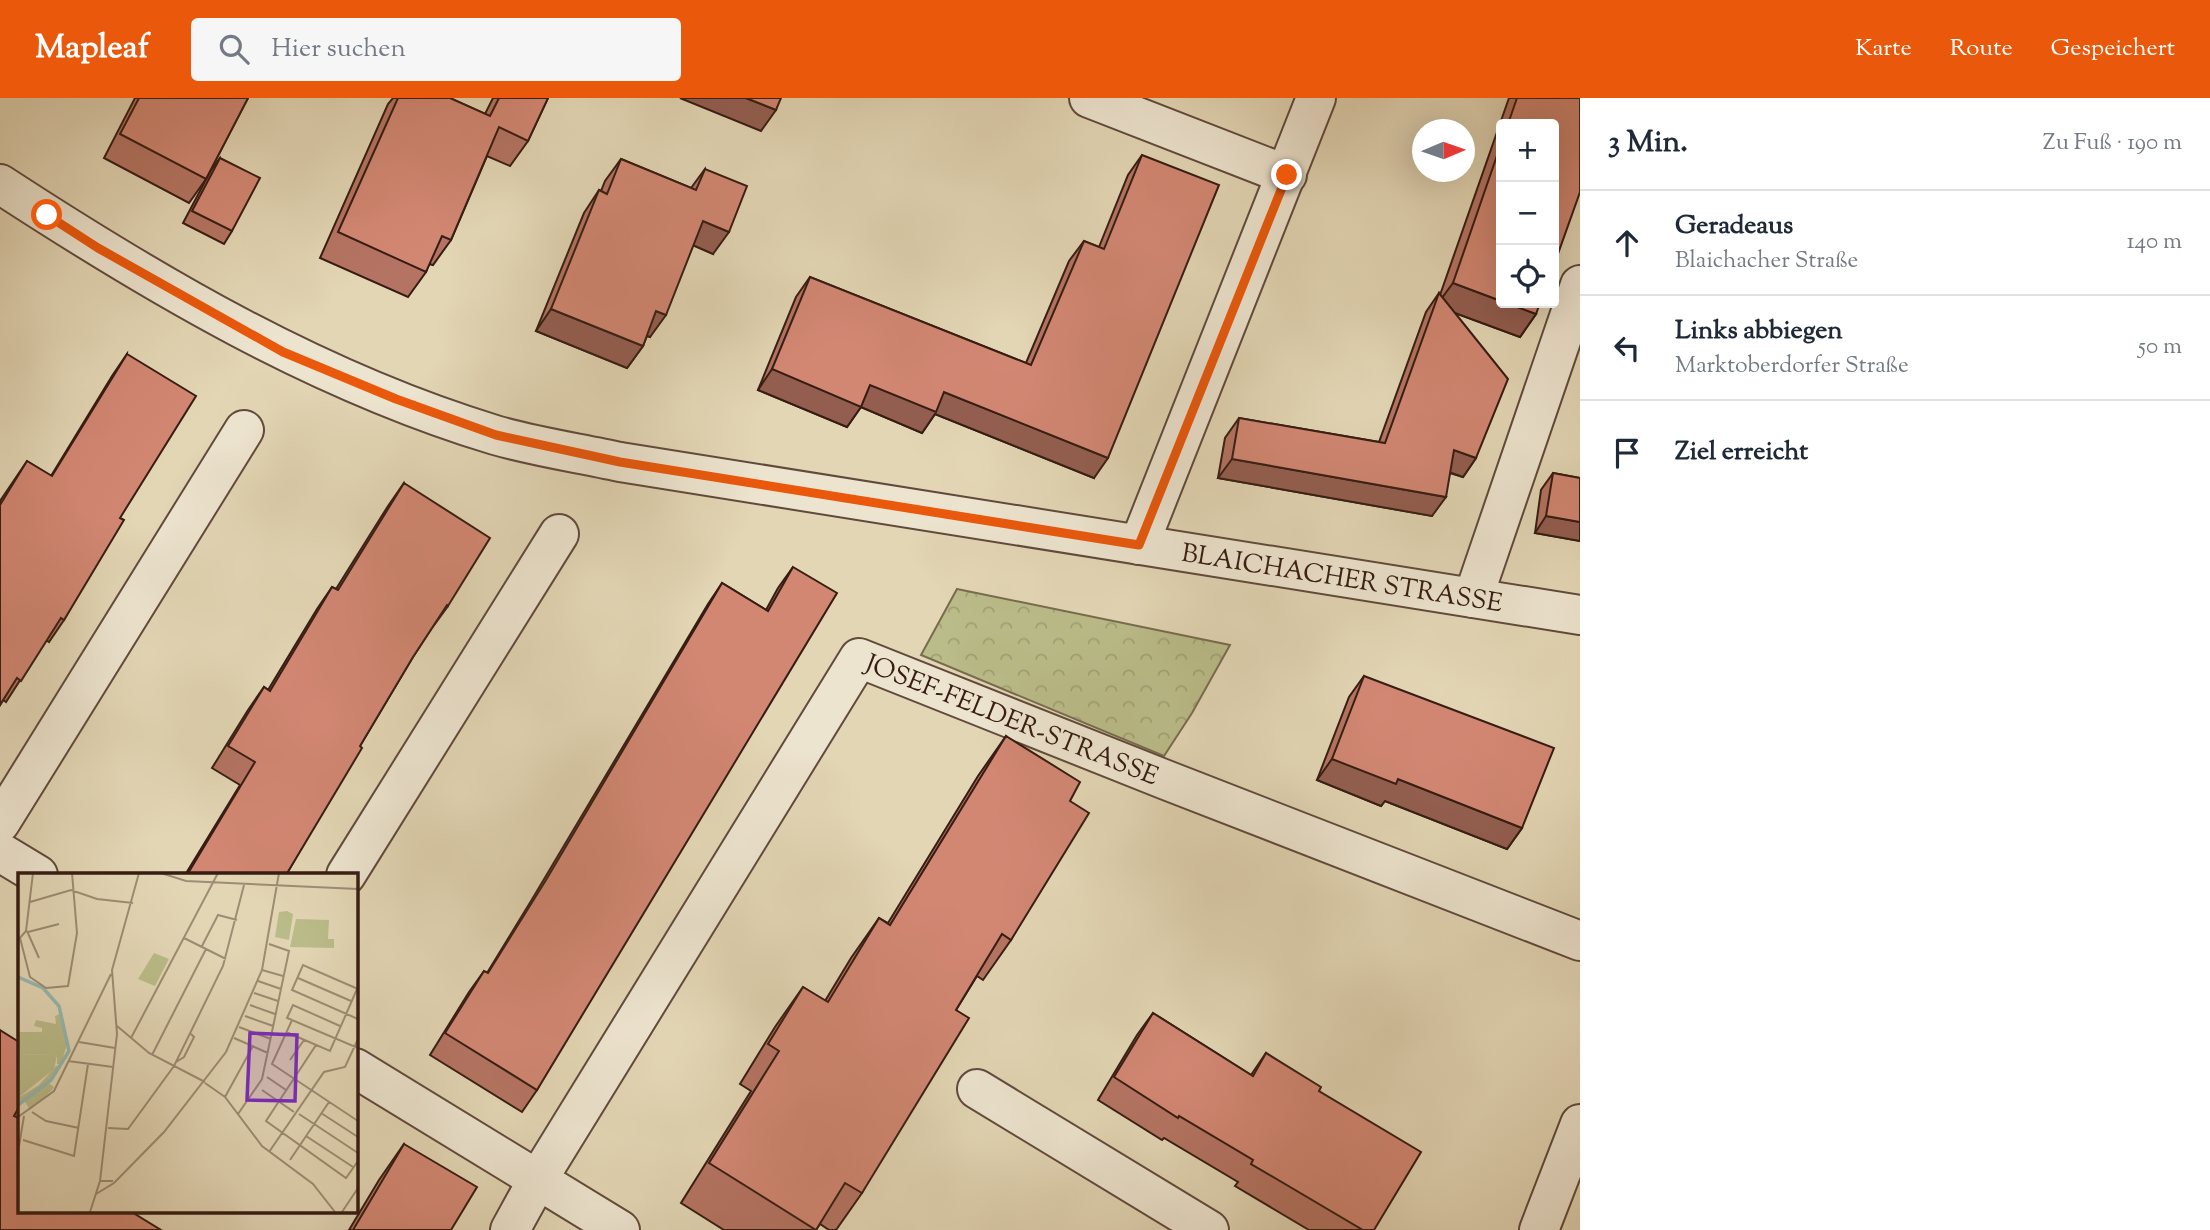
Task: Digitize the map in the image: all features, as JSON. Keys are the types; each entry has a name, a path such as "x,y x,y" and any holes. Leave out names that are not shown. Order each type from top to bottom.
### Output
{"street":[{"path":"1089,98 1287,175"},
{"path":"1139,545 1316,98"},
{"name":"BLAICHACHER STRASSE","path":"0,184 98,248 283,352 396,399 496,435 620,462 1580,615"},
{"path":"1473,598 1580,285"},
{"path":"0,823 244,430"},
{"path":"347,873 559,534"},
{"name":"JOSEF-FELDER-STRASSE","path":"510,1230 538,1180 859,658 1580,941"},
{"path":"0,852 35,873"},
{"path":"357,1069 620,1230"},
{"path":"977,1089 1209,1230"},
{"path":"1539,1230 1580,1124"}],"green space":[{"path":"957,589 1230,645 1164,756 921,655"}],"building":[{"path":"139,98 248,98 206,179 120,134"},
{"path":"398,98 450,98 490,116 499,98 548,98 528,141 499,127 451,240 442,236 426,272 338,232"},
{"path":"746,98 781,98 776,110"},
{"path":"1517,98 1580,98 1580,192 1559,251 1559,119 1510,119"},
{"path":"1142,155 1219,185 1108,458 944,392 936,412 870,385 861,407 772,369 810,277 1031,365 1084,241 1104,249"},
{"path":"220,158 260,178 232,231 192,211"},
{"path":"1496,158 1496,299 1453,283"},
{"path":"621,159 696,190 705,169 747,186 729,232 703,221 666,315 656,311 643,346 551,309 599,190 607,194"},
{"path":"1439,293 1508,379 1476,458 1454,450 1446,497 1232,459 1239,418 1385,443"},
{"path":"1520,308 1538,308 1536,314"},
{"path":"127,354 196,396 120,518 124,520 64,620 61,618 21,681 17,678 0,705 0,505 27,461 52,476"},
{"path":"1553,473 1580,478 1580,522 1546,516"},
{"path":"404,483 490,538 413,657 287,873 188,873 255,762 228,746 264,687 270,691 332,587 338,590"},
{"path":"793,567 837,593 537,1090 445,1033 484,971 488,973 546,880 722,583 768,611"},
{"path":"1364,676 1554,748 1522,828 1398,779 1396,784 1332,759"},
{"path":"1006,736 1080,782 1070,801 1089,813 1011,940 1002,934 956,1010 969,1018 862,1193 845,1183 816,1230 709,1163 779,1051 768,1044 803,987 828,1002 879,918 890,925"},
{"path":"1153,1013 1253,1076 1266,1053 1321,1087 1319,1091 1421,1152 1374,1230 1363,1230 1251,1164 1253,1160 1179,1116 1178,1118 1114,1077"},
{"path":"0,1030 18,1041 18,1109 14,1116 18,1118 18,1212 132,1212 161,1230 0,1230"},
{"path":"404,1144 477,1187 451,1230 353,1230"}],"route":[{"path":"47,215 98,248 283,352 396,399 496,435 620,462 1139,545 1287,175"}]}
